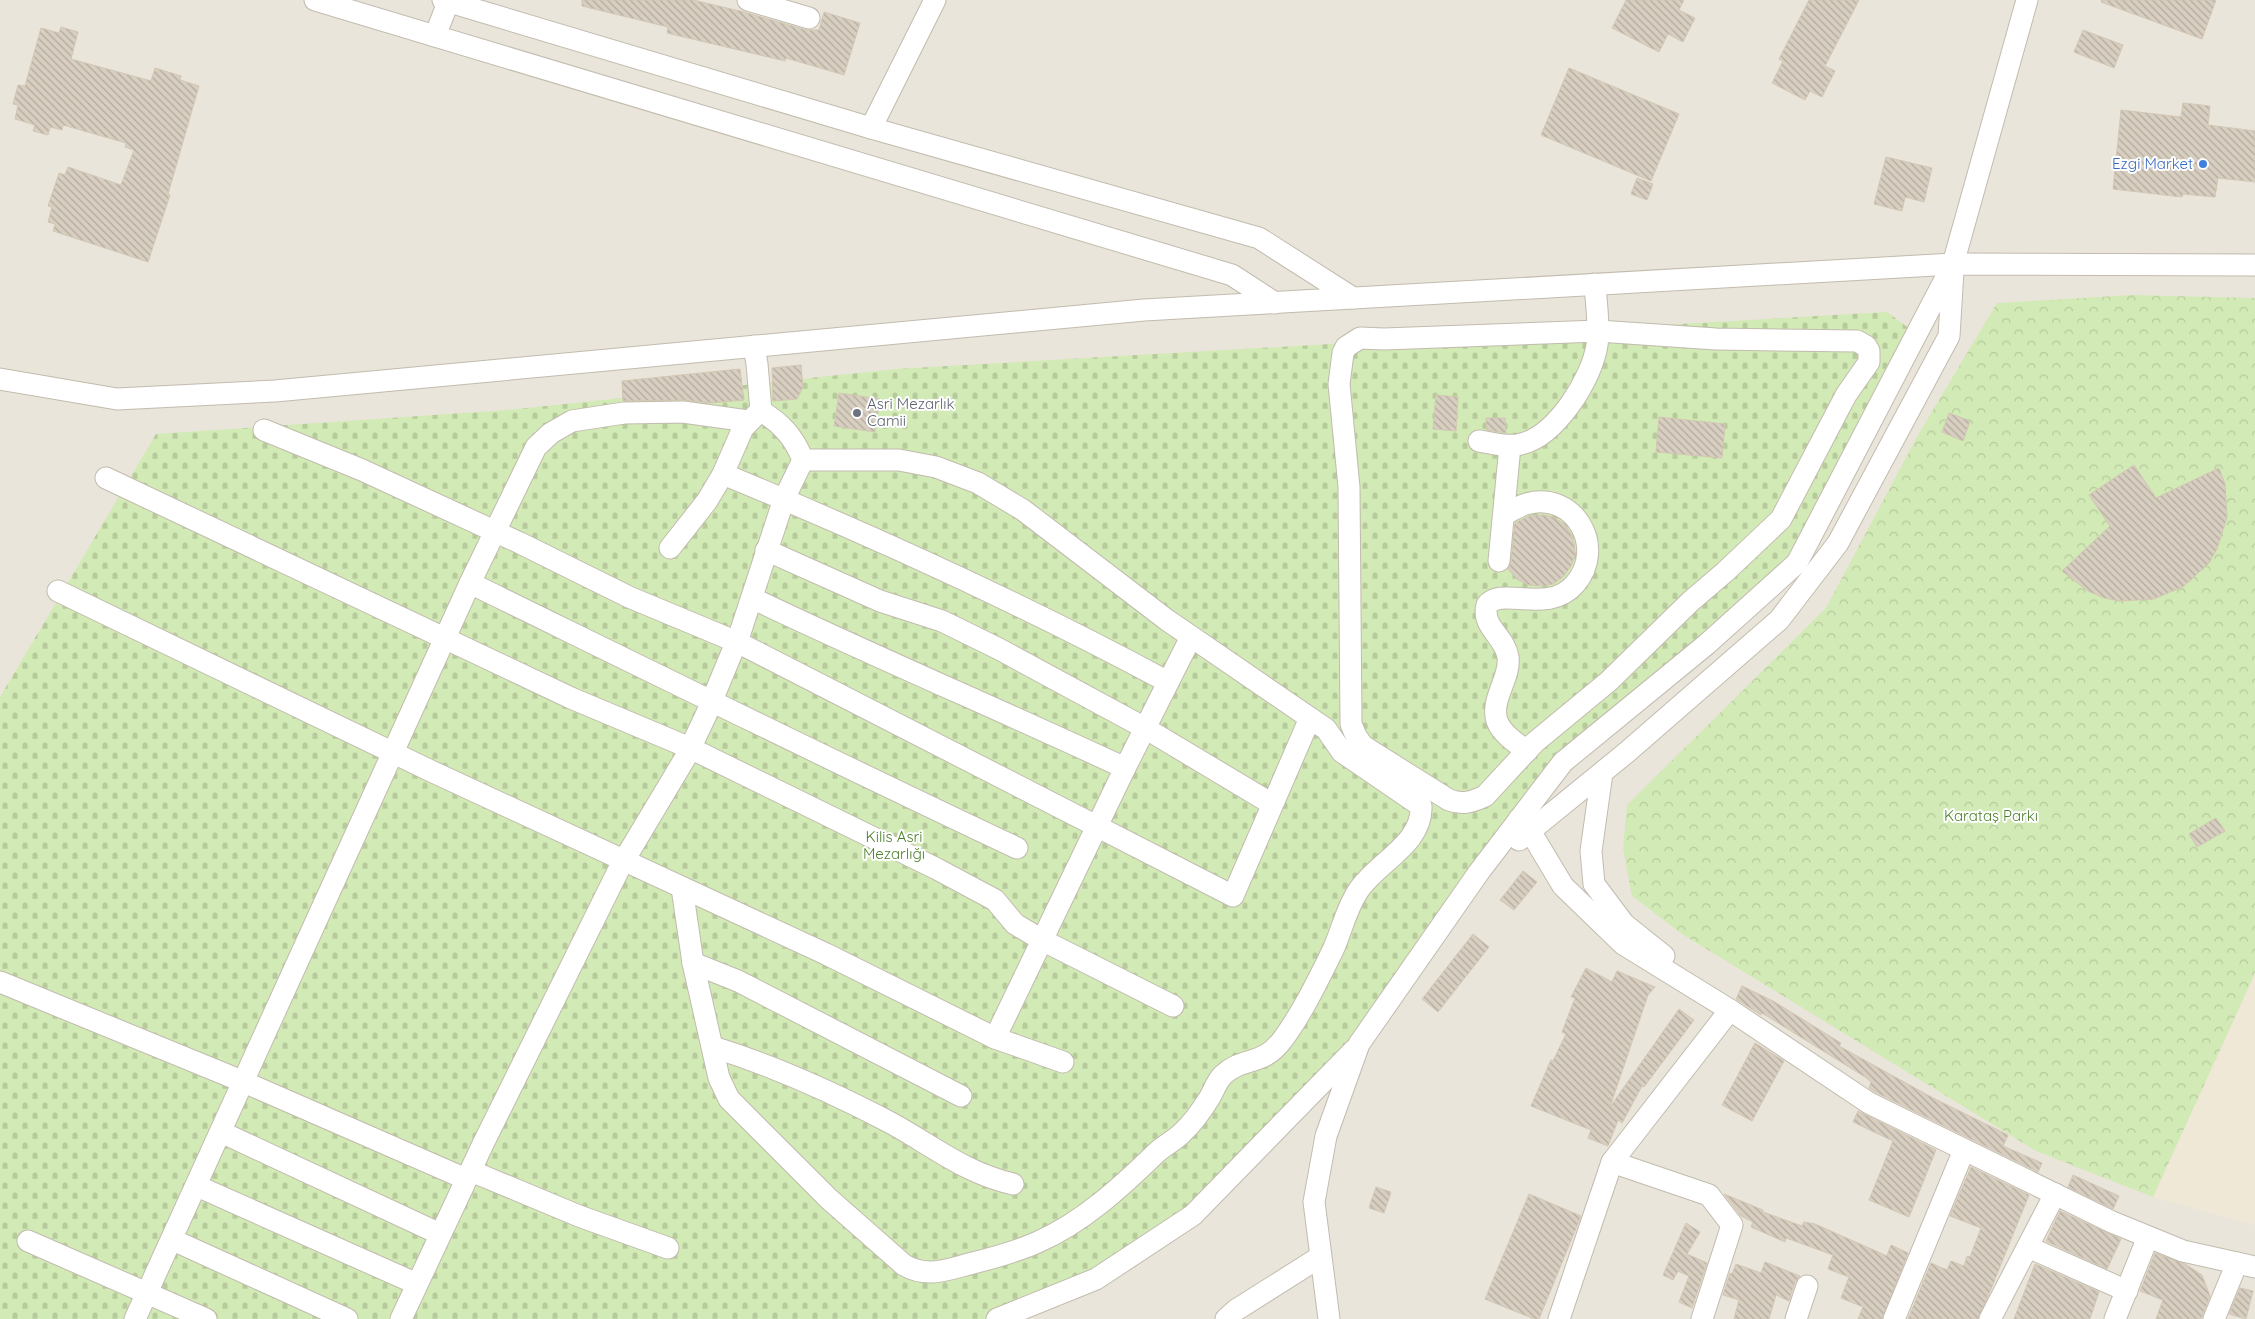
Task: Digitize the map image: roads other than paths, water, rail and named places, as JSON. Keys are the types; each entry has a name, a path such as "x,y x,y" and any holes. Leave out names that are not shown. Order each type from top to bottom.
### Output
{"street":[{"path":"315,0 1232,275 1275,303"},
{"path":"435,36 447,0 871,128 1259,238 1353,298"},
{"path":"871,128 935,0"},
{"path":"1525,825 1563,762 1707,644 1797,563 1953,264 2027,0"},
{"path":"756,1 809,18"},
{"path":"997,1319 1096,1280 1193,1216 1359,1044 1479,872 1525,825 1602,773 1779,620 1838,543 1949,336 1953,264"},
{"path":"0,379 117,399 275,391 1144,310 1953,264 2255,265"},
{"path":"1479,441 1510,446 1529,442 1537,438 1573,402 1588,374 1597,346 1595,284"},
{"path":"1598,331 1716,339 1857,341 1866,346 1870,356 1866,367 1846,395 1781,519 1691,600 1610,681 1530,747 1484,796 1475,801 1458,803 1449,800 1363,746 1353,730 1349,671 1348,487 1340,384 1342,353 1351,342 1360,338 1384,339 1598,331"},
{"path":"670,548 703,507 723,474 738,437 754,416 757,364 754,346"},
{"path":"136,1319 470,583 536,447 551,433 572,421 653,411 754,416 787,431 794,440 803,460"},
{"path":"264,430 362,470 494,531 629,598 737,642 1233,896 1310,718"},
{"path":"1499,561 1510,446"},
{"path":"401,1319 440,1234 624,861 690,748 712,701 737,642 784,499 803,460"},
{"path":"682,888 693,963 719,1078 735,1108 829,1199 904,1265 911,1269 933,1273 1024,1248 1060,1231 1112,1194 1157,1152 1182,1134 1203,1109 1218,1080 1224,1074 1232,1068 1273,1052 1309,998 1358,890 1374,871 1414,834 1418,827 1421,806 1342,752 1326,729 1191,637 1023,510 978,483 936,467 899,460 803,460"},
{"path":"723,474 941,567 1011,600 1168,682"},
{"path":"106,478 571,698 690,748 937,869 995,900 1016,924 1042,940 1173,1006"},
{"path":"1505,514 1525,504 1537,502 1557,506 1577,518 1585,530 1588,544 1586,561 1581,576 1569,590 1562,595 1537,600 1498,597 1487,605 1487,621 1504,645 1508,657 1507,672 1496,711 1498,723 1505,734 1563,762"},
{"path":"766,550 880,601 942,621 999,649 1145,728 1272,804"},
{"path":"470,583 809,750 1018,848"},
{"path":"58,591 394,753 826,954 995,1038 1063,1062"},
{"path":"752,598 898,667 988,704 1125,768"},
{"path":"995,1038 1125,768 1191,637"},
{"path":"1602,773 1591,851 1594,884 1624,924 1730,1010"},
{"path":"1525,825 1563,886 1623,944 1730,1010 1869,1104 2112,1222 2183,1251 2246,1265 2214,1319"},
{"path":"693,963 746,986 961,1096"},
{"path":"0,982 469,1175 668,1248"},
{"path":"1559,1319 1612,1162 1730,1010"},
{"path":"1329,1319 1314,1202 1326,1136 1359,1044"},
{"path":"713,1047 753,1060 792,1076 889,1122 965,1168 1013,1184"},
{"path":"221,1132 440,1234"},
{"path":"1894,1319 1964,1150"},
{"path":"1612,1162 1708,1195 1732,1224 1702,1319"},
{"path":"197,1186 417,1284"},
{"path":"1990,1319 2055,1194"},
{"path":"2115,1319 2148,1237"},
{"path":"173,1240 347,1319"},
{"path":"28,1241 206,1319"},
{"path":"2028,1247 2127,1291"},
{"path":"1226,1319 1236,1310 1320,1257"},
{"path":"1796,1319 1807,1286"}],"place":[{"name":"Ezgi Market","path":"2203,164"},
{"name":"Asri Mezarlık Camii","path":"857,413"}],"park label":[{"name":"Karataş Parkı","path":"1991,816"},
{"name":"Kilis Asri Mezarlığı","path":"894,846"}]}
